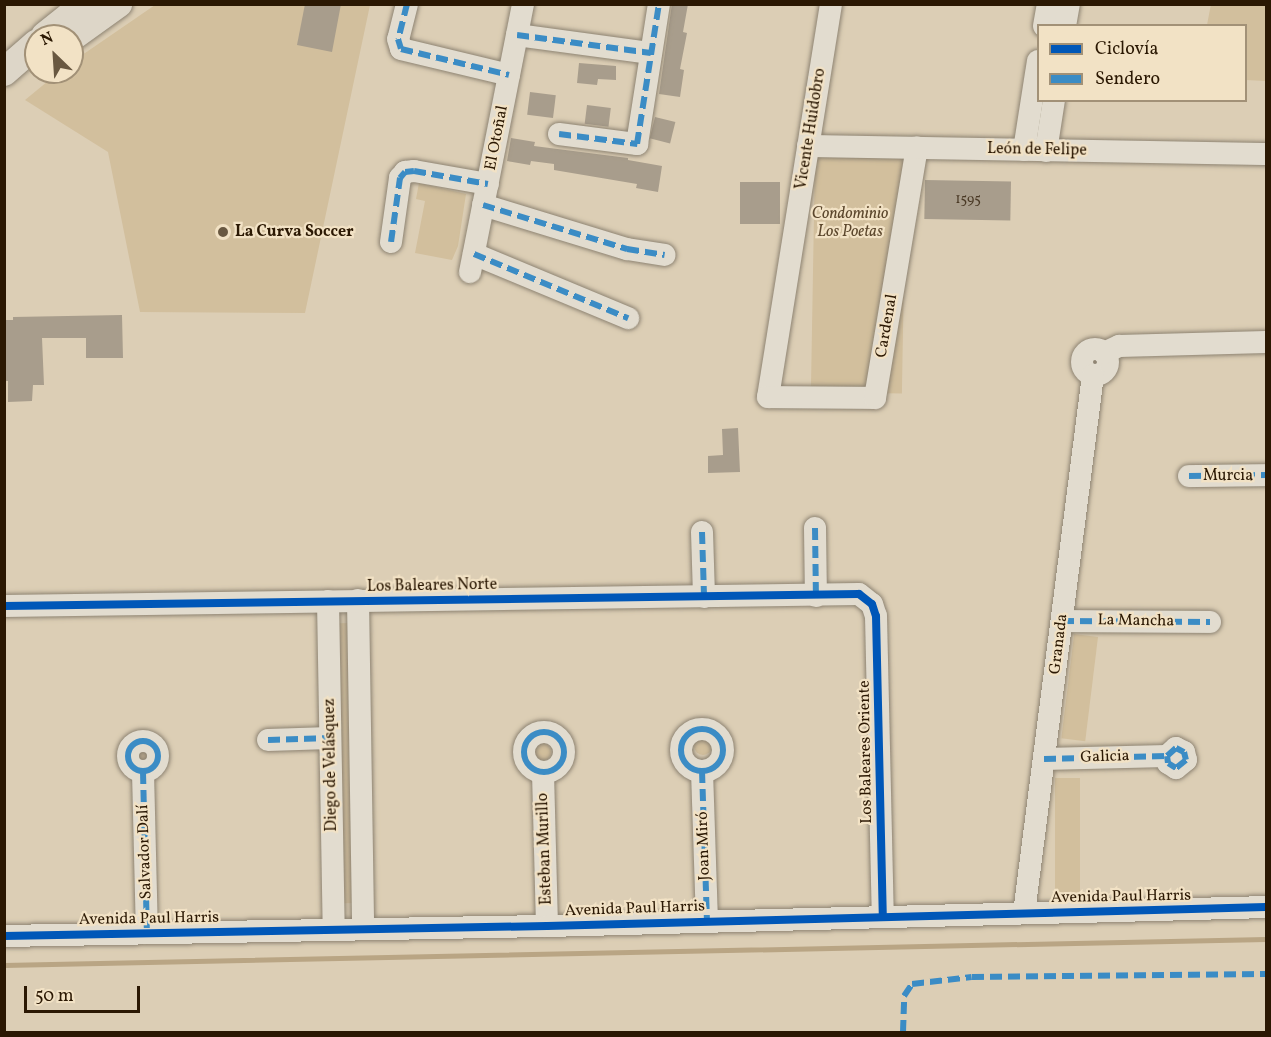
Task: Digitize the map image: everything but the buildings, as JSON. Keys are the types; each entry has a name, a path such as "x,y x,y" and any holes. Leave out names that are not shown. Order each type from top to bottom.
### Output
{"main road":[{"path":"60,24 84,4"},
{"path":"84,28 118,4"},
{"path":"4,72 24,54"},
{"path":"4,94 24,76"}],"street":[{"path":"407,4 398,39 401,49 509,75"},
{"name":"El Otoñal","path":"523,4 472,263 628,318"},
{"path":"559,134 637,144 659,4"},
{"name":"Vicente Huidobro","path":"768,397 831,4"},
{"path":"1044,24 1048,4"},
{"path":"1065,24 1069,4"},
{"path":"517,34 651,53"},
{"path":"1024,150 1037,67"},
{"path":"1046,151 1054,102"},
{"name":"León de Felipe","path":"808,146 1266,154"},
{"name":"Cardenal","path":"768,397 874,398 917,148"},
{"path":"391,242 400,178 405,172 414,171 486,194 627,249 665,255"},
{"name":"Granada","path":"1024,913 1093,375 1083,368 1084,355 1096,349 1104,353 1119,346 1266,342"},
{"name":"Murcia","path":"1189,476 1266,475"},
{"path":"815,528 816,596"},
{"path":"702,532 704,597"},
{"name":"Los Baleares Norte","path":"4,606 859,594"},
{"name":"Los Baleares Oriente","path":"859,594 872,603 876,616 883,916"},
{"name":"Diego de Velásquez","path":"358,600 363,928"},
{"name":"Diego de Velásquez","path":"328,601 334,929"},
{"name":"La Mancha","path":"1062,621 1210,622"},
{"path":"268,740 330,738"},
{"name":"Galicia","path":"1044,759 1167,756"},
{"name":"Salvador Dalí","path":"142,771 147,933"},
{"name":"Joan Miró","path":"702,771 707,920"},
{"name":"Esteban Murillo","path":"543,772 547,926"},
{"name":"Avenida Paul Harris","path":"4,936 547,926 1266,907"}],"green space":[{"path":"1211,4 1266,5 1266,81 1247,80 1247,24 1207,24"},
{"name":"La Curva Soccer","path":"155,5 370,5 305,313 140,312 108,152 25,100 44,84 84,84 84,54"},
{"name":"Condominio Los Poetas","path":"815,157 906,159 902,394 811,392"},
{"path":"419,183 466,194 458,246 452,260 415,253 425,201 416,199"},
{"path":"339,623 349,623 354,903 344,903"},
{"path":"1074,634 1098,637 1085,741 1061,738"},
{"path":"703,737 709,740 712,746 709,752 703,755 697,752 694,746 697,740"},
{"path":"542,743 548,746 551,752 548,758 542,761 536,758 533,752 536,746"},
{"path":"144,746 150,749 153,755 150,761 144,764 138,761 135,755 138,749"},
{"path":"1055,778 1080,778 1080,896 1055,896"}],"waterway":[{"path":"4,965 1266,939"}],"marked path":[{"path":"407,4 398,39 401,49 509,75"},
{"path":"559,134 637,144 659,4"},
{"path":"517,35 651,53"},
{"path":"391,242 400,178 405,172 414,171 488,184"},
{"path":"483,205 627,249 665,255"},
{"path":"474,254 628,318"},
{"path":"1189,476 1266,475"},
{"path":"815,528 816,596"},
{"path":"702,532 704,597"},
{"path":"1062,621 1210,622"},
{"path":"702,729 710,730 717,735 722,742 723,750 722,758 717,765 710,770 702,771 694,770 687,765 682,758 681,750 682,742 687,735 694,730 702,729"},
{"path":"544,732 552,733 558,738 563,744 564,752 563,760 558,766 552,771 544,772 536,771 530,766 525,760 524,752 525,744 530,738 536,733 544,732"},
{"path":"268,740 330,738"},
{"path":"143,741 154,745 158,756 154,767 143,771 132,767 128,756 132,745 143,741"},
{"path":"1044,759 1167,756 1176,748 1184,752 1186,760 1176,768 1168,763 1167,756"},
{"path":"702,771 707,920"},
{"path":"143,772 147,933"},
{"path":"903,1032 904,996 912,984 972,977 1266,974"}],"cycle path":[{"path":"4,606 859,594 872,604 876,616 883,916"},
{"path":"4,936 547,926 1266,907"}],"place":[{"name":"La Curva Soccer","path":"223,232"}]}
